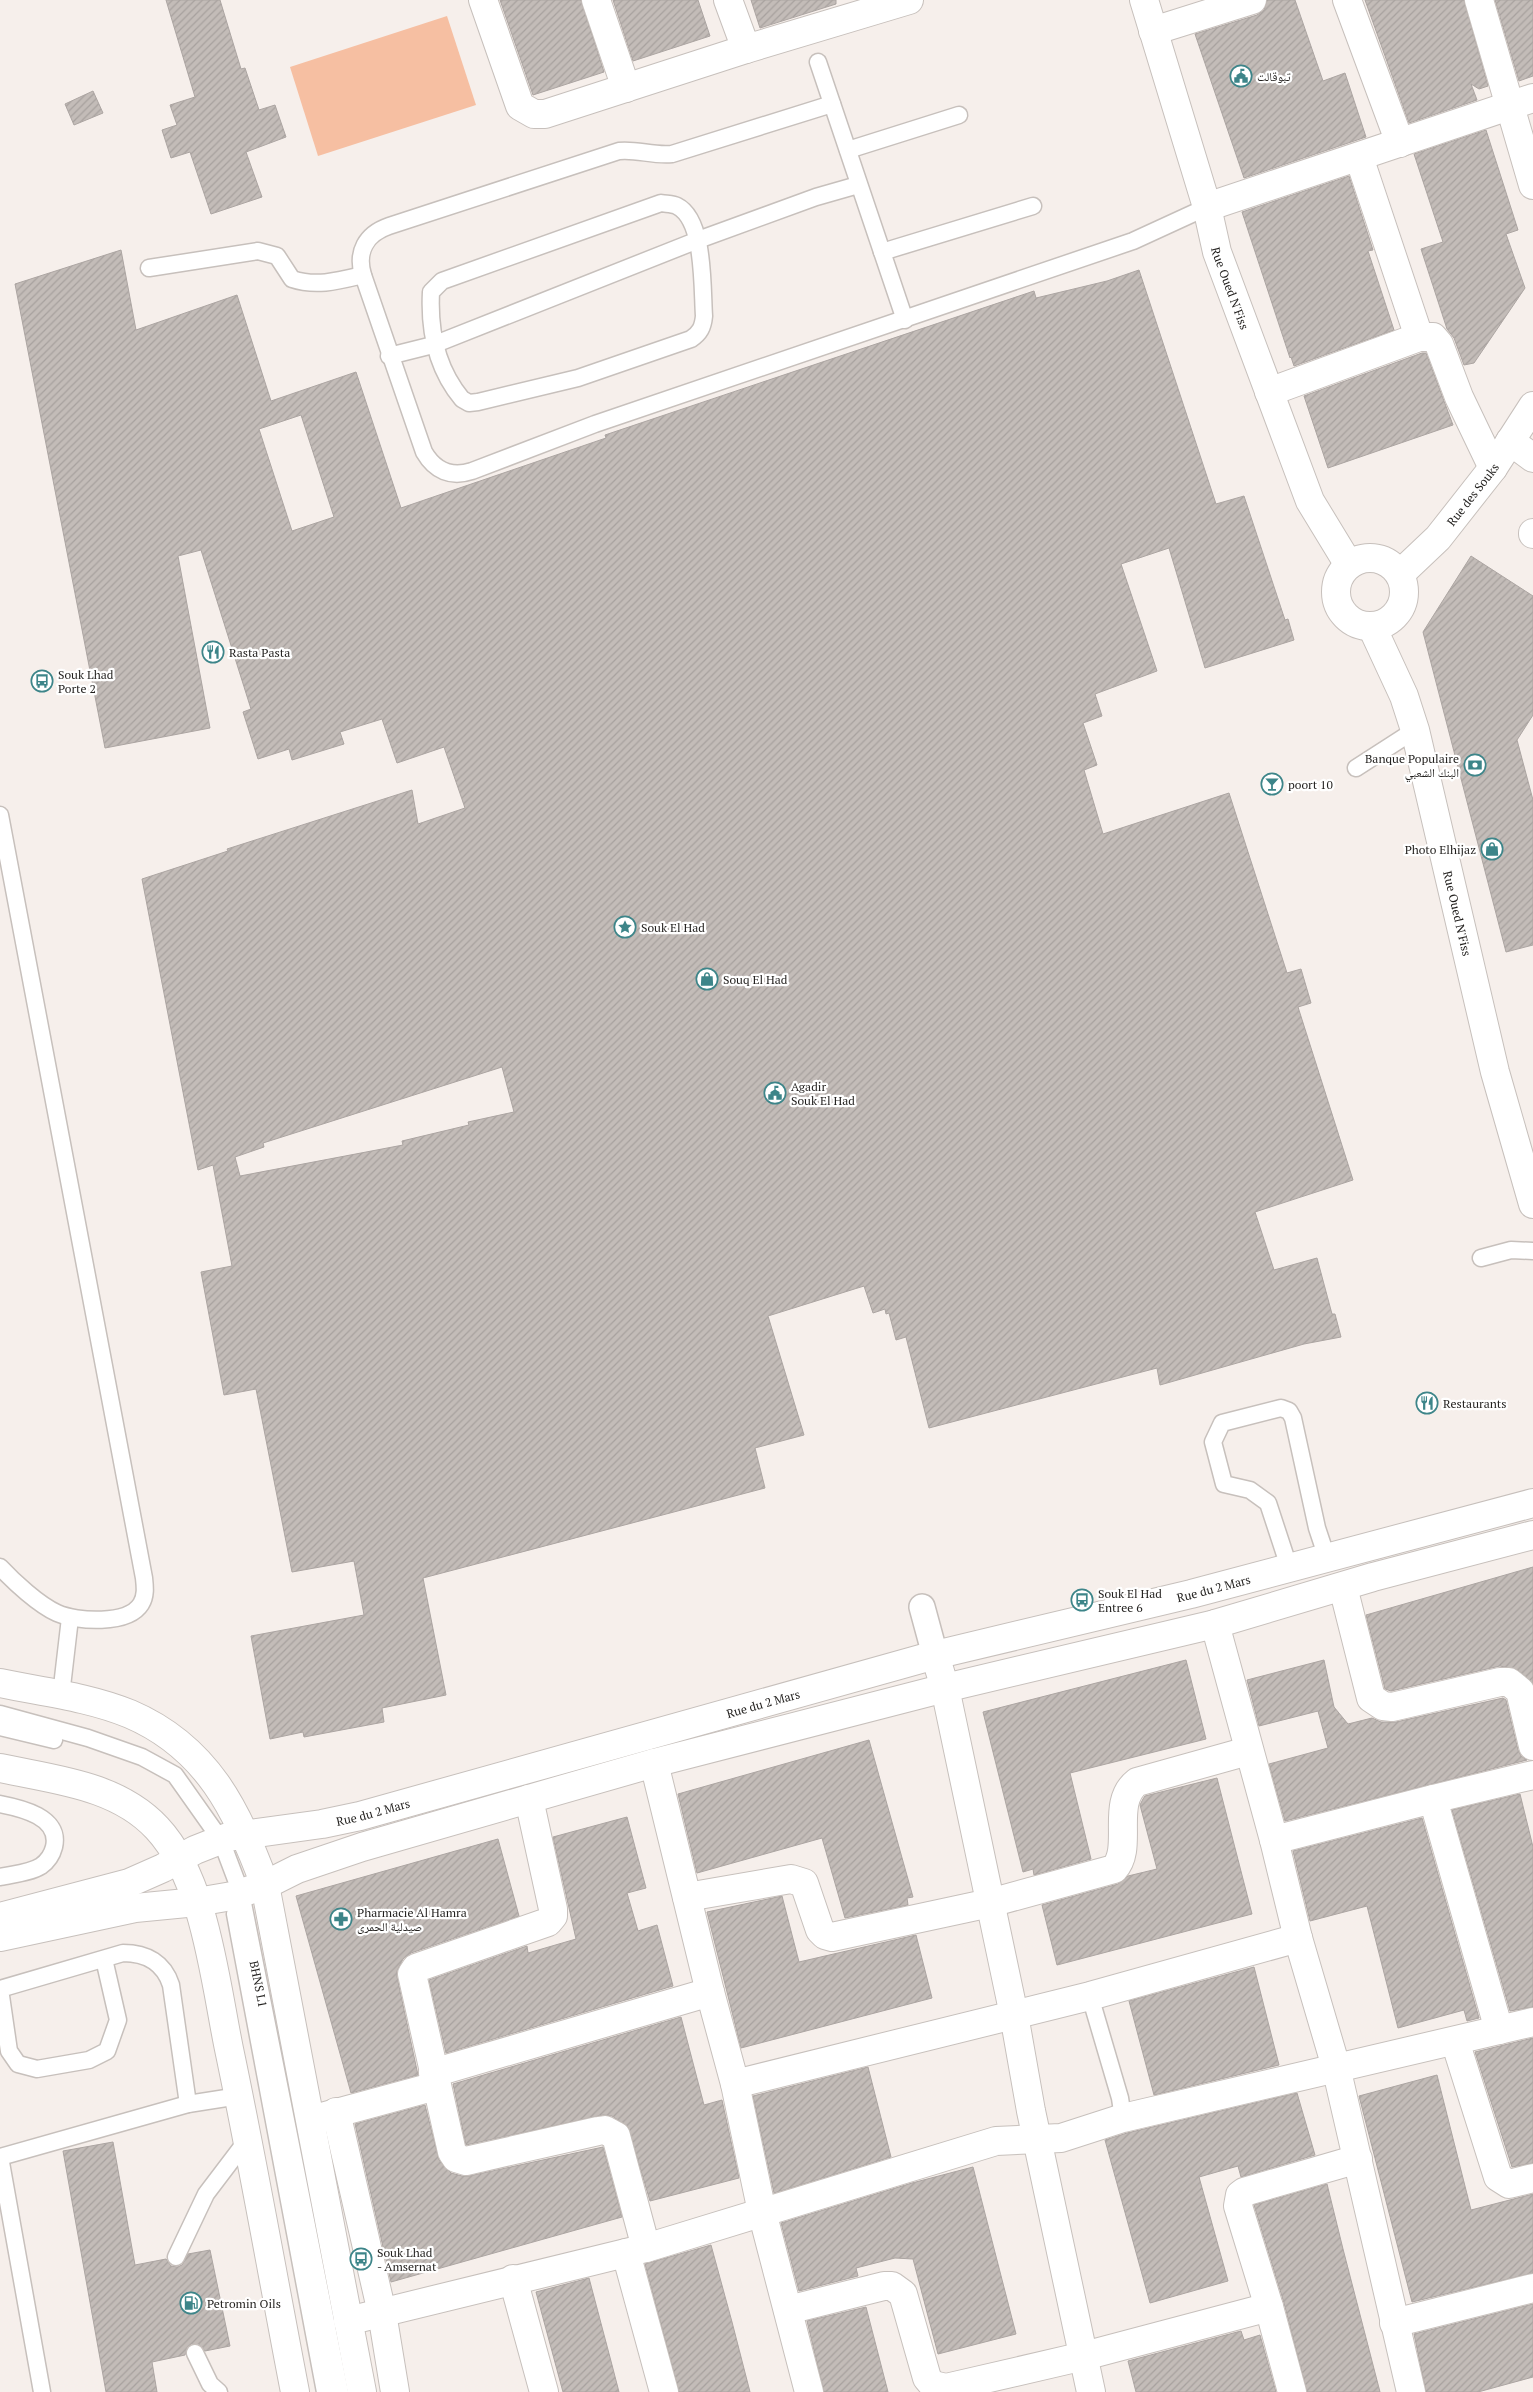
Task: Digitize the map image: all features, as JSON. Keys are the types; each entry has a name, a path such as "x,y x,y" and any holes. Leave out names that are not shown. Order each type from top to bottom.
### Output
{"street":[{"path":"482,0 520,106 534,114 545,114 746,49 909,0"},
{"path":"596,0 626,88"},
{"path":"728,0 746,49"},
{"name":"Rue Oued N'Fiss","path":"1144,0 1207,207 1217,252 1310,502 1349,565"},
{"path":"1153,31 1252,0"},
{"path":"1347,0 1400,144"},
{"path":"1479,0 1521,102 1533,185"},
{"path":"1207,207 1521,102"},
{"path":"1359,157 1419,337"},
{"path":"1269,392 1419,337 1433,337 1439,344 1459,397 1493,468"},
{"name":"Rue des Souks","path":"1400,574 1438,538 1493,468 1533,406"},
{"path":"1510,441 1533,458"},
{"path":"1362,558 1376,558 1390,563 1400,574 1404,588 1403,602 1395,616 1383,624 1372,627 1361,626 1351,621 1343,613 1338,603 1336,589 1340,575 1349,565 1362,558"},
{"name":"Rue Oued N'Fiss","path":"1372,627 1404,696 1415,730 1495,1072 1533,1204"},
{"name":"Rue du 2 Mars","path":"0,1917 129,1883 180,1858 226,1839 322,1824 369,1813 935,1655 1190,1594 1533,1504"},
{"path":"0,1937 135,1908 197,1902 246,1891 297,1869 329,1858 654,1764 945,1688 1215,1624 1533,1535"},
{"path":"1343,1587 1371,1698 1376,1703 1392,1707 1500,1682 1509,1682 1520,1691 1533,1746"},
{"path":"922,1607 945,1688 1014,2015 1037,2140 1091,2392"},
{"path":"1215,1624 1248,1751 1274,1840 1298,1938 1336,2067 1411,2392"},
{"path":"0,1683 103,1705 129,1714 165,1734 202,1766 221,1790 226,1839 246,1891 309,2121 362,2392"},
{"path":"687,1897 791,1879 798,1880 804,1883 820,1930 825,1935 832,1937 840,1937 990,1902 1114,1869 1121,1859 1124,1804 1131,1786 1137,1782 1248,1751"},
{"path":"654,1764 710,1992 735,2084 762,2212 808,2392"},
{"path":"0,1768 108,1794 141,1813 170,1842 180,1858 197,1902 239,2096 295,2392"},
{"path":"1274,1840 1533,1775"},
{"path":"529,1799 553,1909 552,1916 548,1922 416,1968 413,1971 411,1978 434,2080 452,2152 461,2160 598,2131 606,2130 616,2136 664,2392"},
{"path":"1433,1799 1499,2030"},
{"path":"735,2084 1090,1996 1298,1938"},
{"path":"309,2121 710,1992"},
{"path":"348,2321 636,2250 996,2141 1061,2138 1123,2118 1533,2022"},
{"path":"1455,2041 1498,2177 1509,2184 1533,2178"},
{"path":"336,2112 382,2313 395,2392"},
{"path":"1292,2392 1269,2307 1238,2206 1240,2195 1244,2192 1358,2159"},
{"path":"513,2279 544,2392"},
{"path":"788,2310 884,2286 898,2289 903,2294 927,2378 938,2387 946,2388 1084,2356 1269,2307"},
{"path":"1394,2323 1533,2288"}],"lane":[{"path":"818,62 905,320"},
{"path":"832,104 672,154 654,155 632,150 619,151 379,229 370,236 360,255 362,275 389,356 428,459 440,470 456,474 472,471 595,424 1133,241 1207,207"},
{"path":"848,150 960,115"},
{"path":"389,356 433,345 698,240 816,197 858,185"},
{"path":"661,203 677,206 690,219 698,240 704,316 703,326 698,334 691,339 578,378 468,403 456,393 433,345 430,292 442,282 661,203"},
{"path":"882,252 1033,206"},
{"path":"149,268 258,251 278,256 292,279 303,283 325,284 362,275"},
{"path":"1356,768 1415,730"},
{"path":"0,814 145,1588 141,1604 128,1616 96,1620 70,1618 45,1606 0,1567"},
{"path":"1481,1258 1511,1250 1533,1251"},
{"path":"1289,1567 1268,1503 1250,1490 1224,1484 1213,1442 1222,1423 1281,1408 1288,1411 1293,1418 1304,1459 1317,1528 1326,1558"},
{"path":"61,1695 70,1618"},
{"path":"0,1714 88,1738 142,1758 175,1775 226,1839"},
{"path":"0,1727 118,1755 171,1785 226,1839"},
{"path":"0,1804 30,1811 40,1817 53,1833 55,1843 53,1852 40,1867 0,1876"},
{"name":"BHNS L1","path":"246,1891 325,2392"},
{"name":"BHNS L1","path":"246,1891 340,2392"},
{"path":"104,1959 118,2020 107,2051 89,2060 37,2069 18,2064 9,2051 0,1989 123,1953 144,1955 162,1966 168,1975 188,2104"},
{"path":"1090,1996 1120,2098 1123,2118"},
{"path":"42,2392 0,2157 188,2104 239,2096"},
{"path":"176,2257 206,2194 247,2140"},
{"path":"195,2353 210,2384 219,2392"}],"shaded area":[{"path":"447,16 476,105 318,156 290,67"}],"building":[{"path":"166,0 220,0 241,69 245,68 259,110 275,105 286,137 246,152 262,197 211,214 190,152 171,158 162,130 177,125 170,105 195,97"},
{"path":"500,0 581,0 604,72 533,95"},
{"path":"613,0 698,0 710,36 633,61"},
{"path":"751,0 836,0 836,4 760,28"},
{"path":"1267,0 1295,0 1323,81 1345,73 1366,137 1244,178 1195,34 1257,15 1264,10"},
{"path":"1365,0 1464,0 1488,86 1479,89 1471,84 1477,100 1409,123"},
{"path":"1495,0 1533,0 1533,76 1519,81"},
{"path":"93,91 103,113 74,125 65,104"},
{"path":"1486,130 1518,230 1506,234 1525,288 1474,363 1464,365 1454,338 1447,329 1421,249 1443,242 1414,154"},
{"path":"1349,176 1373,250 1368,251 1394,330 1294,366 1242,212"},
{"name":"Souq El Had","path":"121,250 136,330 237,295 271,401 356,372 401,508 606,438 605,435 1034,291 1036,298 1107,281 1139,270 1216,504 1244,496 1285,620 1288,619 1294,640 1205,668 1169,548 1121,564 1157,671 1095,694 1102,716 1083,723 1097,765 1084,770 1103,834 1229,793 1287,973 1301,969 1311,1003 1298,1007 1353,1180 1255,1212 1274,1270 1317,1258 1332,1314 1335,1314 1341,1337 1304,1344 1160,1385 1157,1368 929,1428 906,1337 896,1340 889,1313 886,1314 885,1309 873,1313 864,1286 768,1316 804,1435 755,1448 765,1488 423,1578 446,1695 382,1708 384,1722 304,1737 303,1732 270,1739 251,1636 364,1615 354,1561 292,1572 256,1389 224,1395 201,1272 232,1266 213,1165 198,1170 142,879 228,851 227,849 412,790 418,824 465,808 444,747 397,763 382,719 340,732 344,744 292,760 289,749 258,759 243,712 251,709 201,550 178,556 210,728 105,748 15,284","holes":["301,415 334,517 292,531 259,429","502,1067 514,1112 468,1122 469,1125 402,1141 403,1145 240,1176 235,1157 264,1147 263,1143"]},
{"path":"1426,353 1453,425 1328,468 1304,396"},
{"path":"1471,556 1533,596 1533,715 1517,740 1533,800 1533,945 1506,952 1423,632"},
{"path":"1533,1567 1533,1684 1518,1670 1500,1666 1391,1691 1385,1689 1366,1615"},
{"path":"1186,1660 1206,1739 1070,1773 1091,1859 1034,1875 1033,1869 1023,1872 983,1712"},
{"path":"1324,1660 1334,1707 1348,1724 1372,1718 1381,1722 1396,1722 1503,1698 1506,1700 1518,1750 1521,1756 1527,1760 1285,1821 1269,1764 1328,1748 1318,1711 1259,1726 1247,1680"},
{"path":"869,1740 913,1897 907,1898 908,1905 845,1918 822,1838 697,1873 678,1794"},
{"path":"1217,1778 1252,1914 1057,1965 1042,1905 1118,1884 1128,1876 1157,1869 1140,1805 1143,1799 1145,1796"},
{"path":"1520,1794 1533,1847 1533,2007 1510,2011 1452,1810"},
{"path":"627,1817 646,1888 627,1893 638,1931 657,1925 673,1986 446,2053 429,1980 527,1946 528,1953 576,1939 553,1837"},
{"path":"1422,1818 1479,2018 1467,2021 1464,2010 1398,2028 1367,1906 1310,1921 1293,1851"},
{"path":"498,1839 519,1916 411,1953 403,1959 397,1971 397,1977 418,2075 351,2093 296,1896"},
{"path":"782,1896 799,1962 916,1935 932,1998 741,2048 707,1912"},
{"path":"1254,1967 1279,2065 1154,2095 1129,2001"},
{"path":"681,2017 704,2105 722,2100 739,2178 650,2201 628,2127 612,2116 603,2115 466,2145 453,2084"},
{"path":"1533,2038 1533,2163 1512,2167 1475,2052"},
{"path":"868,2067 891,2157 774,2193 753,2096"},
{"path":"1437,2075 1471,2210 1533,2194 1533,2273 1412,2302 1359,2096"},
{"path":"1297,2093 1315,2155 1241,2177 1238,2166 1199,2177 1228,2281 1150,2303 1105,2140 1127,2133"},
{"path":"425,2105 439,2160 451,2173 462,2176 603,2147 622,2217 391,2282 355,2124"},
{"path":"113,2142 135,2265 166,2259 171,2266 177,2267 182,2265 188,2254 210,2250 230,2346 205,2351 200,2345 191,2344 187,2348 185,2355 152,2362 157,2392 106,2392 63,2151"},
{"path":"973,2167 1016,2334 938,2354 913,2259 895,2258 856,2268 858,2276 799,2291 781,2223 912,2183"},
{"path":"1327,2184 1380,2392 1307,2392 1284,2303 1254,2205"},
{"path":"711,2245 750,2392 679,2392 645,2264"},
{"path":"589,2278 619,2392 563,2392 536,2292"},
{"path":"1533,2304 1533,2377 1478,2392 1426,2392 1414,2334"},
{"path":"866,2307 888,2392 824,2392 807,2321"},
{"path":"1241,2331 1244,2340 1260,2335 1276,2392 1136,2392 1128,2361"}],"place":[{"name":"تبوقالت","path":"1241,76"},
{"name":"Rasta Pasta","path":"213,652"},
{"name":"Souk Lhad Porte 2","path":"42,681"},
{"name":"Banque Populaire البنك الشعبي","path":"1475,765"},
{"name":"poort 10","path":"1272,784"},
{"name":"Photo Elhijaz","path":"1492,849"},
{"name":"Souk El Had","path":"625,927"},
{"name":"Souq El Had","path":"707,979"},
{"name":"Agadir Souk El Had","path":"775,1093"},
{"name":"Restaurants","path":"1427,1403"},
{"name":"Souk El Had Entree 6","path":"1082,1600"},
{"name":"Pharmacie Al Hamra صيدلية الحمرى","path":"341,1919"},
{"name":"Souk Lhad - Amsernat","path":"361,2259"},
{"name":"Petromin Oils","path":"191,2303"}]}
